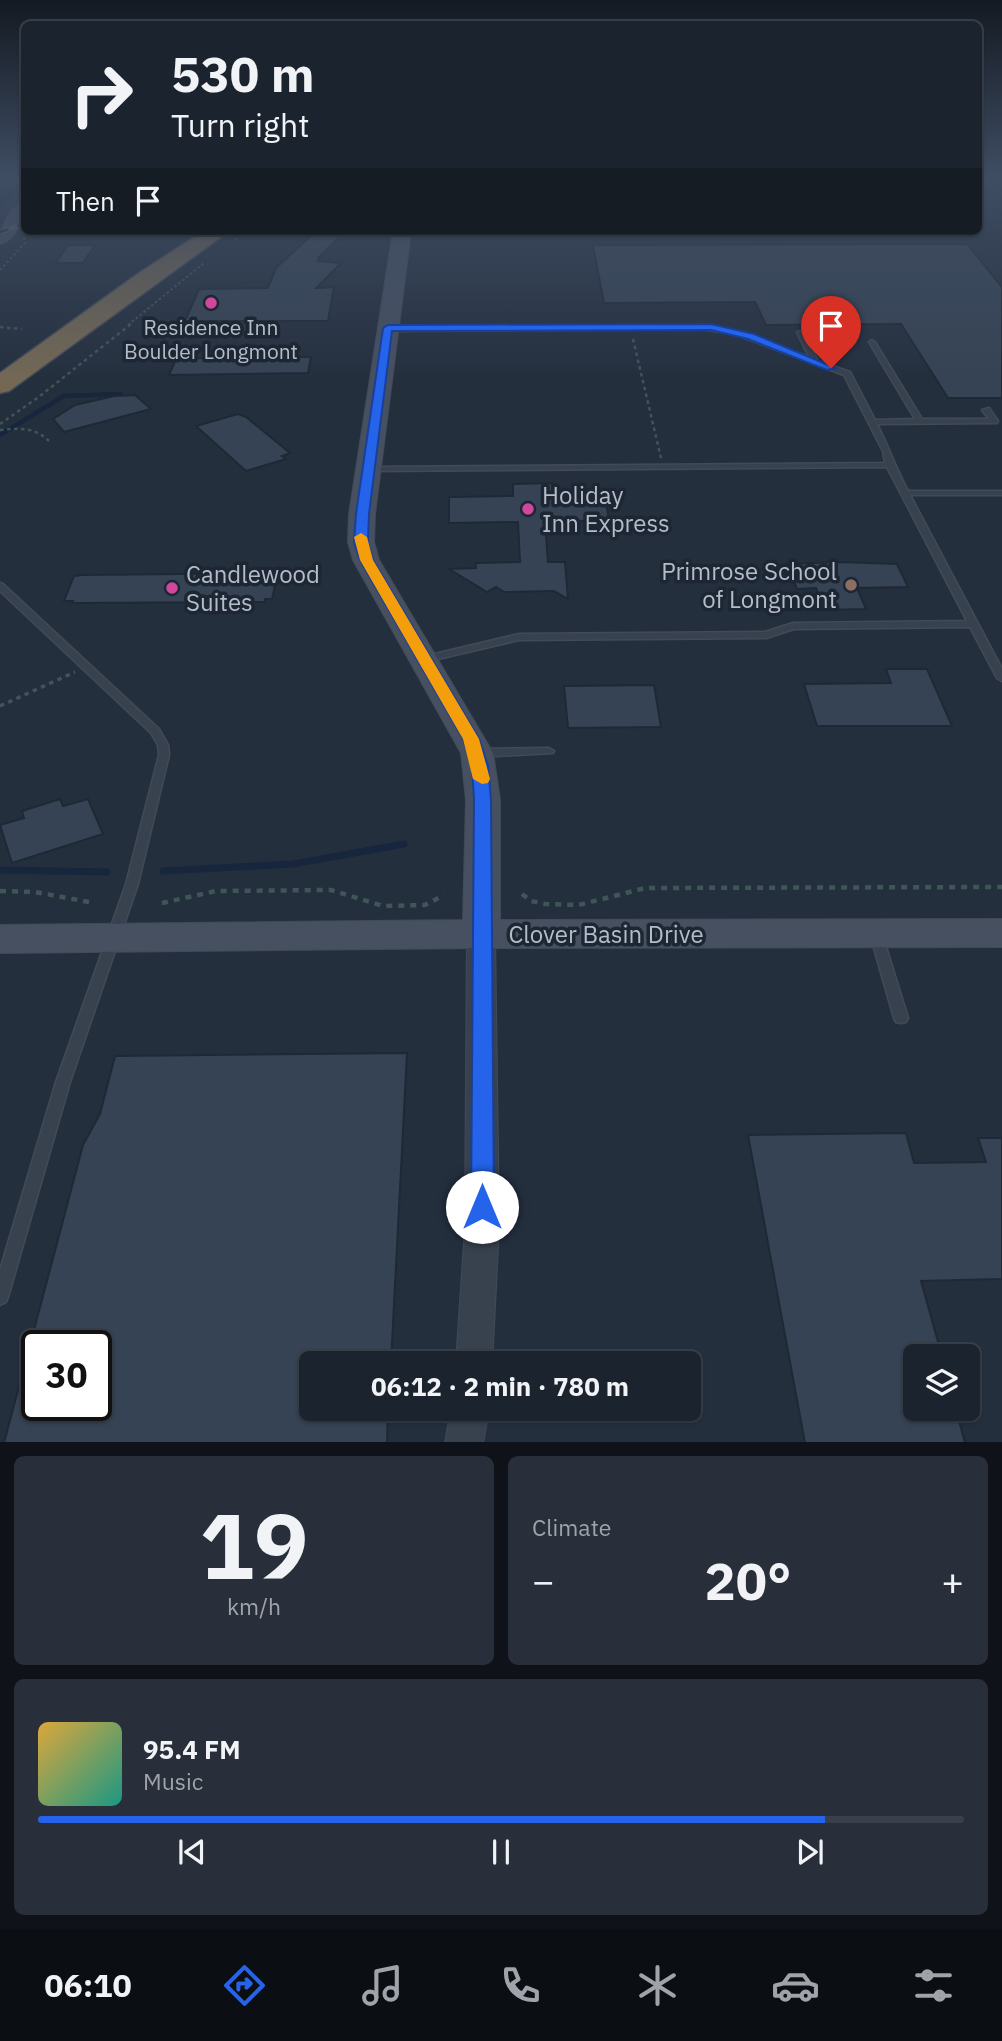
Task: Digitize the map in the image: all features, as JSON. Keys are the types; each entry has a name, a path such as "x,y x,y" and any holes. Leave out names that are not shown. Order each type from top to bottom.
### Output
{"highway":[{"path":"0,361 176,244"},
{"path":"0,385 137,285 211,244"}],"street":[{"path":"400,244 360,533 363,551 477,753 483,800 482,1228 475,1351"},
{"name":"Clover Basin Drive","path":"0,939 481,934 1002,933"},
{"path":"464,1442 468,1421"}],"lane":[{"path":"388,328 723,329 764,341 847,374 873,422 890,465 1002,678"},
{"path":"800,332 815,362"},
{"path":"872,342 920,422"},
{"path":"873,422 993,421 986,410"},
{"path":"368,469 890,465"},
{"path":"905,493 1002,492"},
{"path":"0,586 155,731 163,745 163,766 132,884 63,1082 0,1297"},
{"path":"425,659 519,638 766,635 793,626 974,624"},
{"path":"477,753 550,751"},
{"path":"876,934 901,1018"}],"path":[{"path":"0,270 24,244"},
{"path":"0,424 47,394 100,347 180,286 207,260"},
{"path":"0,327 22,329"},
{"path":"629,327 664,467"},
{"path":"0,430 16,428 40,432 49,441"},
{"path":"0,706 86,667"},
{"path":"522,894 531,901 545,904 579,905 645,888 1002,887"},
{"path":"162,903 216,891 331,890 383,906 425,905 444,895"},
{"path":"0,891 35,892 94,903"}],"building":[{"path":"302,244 332,244 318,261 341,263 316,288 334,287 328,321 185,321 199,289 268,288 276,268"},
{"path":"967,244 1002,287 1002,398 948,398 901,324 766,325 755,302 604,303 593,245"},
{"path":"68,245 95,245 83,263 56,263"},
{"path":"311,357 308,373 169,375 176,359"},
{"path":"135,395 151,409 64,432 53,419 75,405 114,396"},
{"path":"238,414 246,417 290,453 282,456 286,459 246,471 196,426"},
{"path":"552,483 553,496 605,495 609,520 545,522 548,562 565,562 568,599 554,591 504,592 496,587 487,592 449,569 476,568 476,563 520,562 518,522 449,523 449,497 513,496 513,484"},
{"name":"Primrose School of Longmont","path":"787,564 897,564 908,587 857,588 866,609 824,610 816,588 797,589"},
{"name":"Candlewood Suites","path":"270,573 270,577 277,577 272,599 265,599 265,602 64,601 74,576"},
{"path":"886,669 927,669 952,726 817,726 804,684 891,683"},
{"path":"654,685 661,727 568,728 564,686"},
{"path":"60,799 63,806 88,799 103,834 12,863 0,825 24,818 22,811"},
{"path":"407,1053 392,1351 299,1351 299,1421 388,1421 387,1442 4,1442 21,1379 21,1421 112,1421 112,1330 34,1330 83,1145 100,1114 115,1056"},
{"path":"906,1133 914,1163 986,1162 978,1138 1002,1138 1002,1279 921,1281 939,1344 903,1344 903,1421 959,1421 965,1442 805,1442 748,1135"}],"waterway":[{"path":"0,435 64,396 121,394"},
{"path":"163,871 293,864 404,844"},
{"path":"0,870 107,872"}],"slow traffic":[{"path":"361,537 366,560 471,739 482,779"}],"place":[{"name":"Residence Inn Boulder Longmont","path":"211,303"},
{"name":"Holiday Inn Express","path":"528,509"},
{"name":"Primrose School of Longmont","path":"851,585"},
{"name":"Candlewood Suites","path":"172,588"}],"route":[{"path":"482,1207 483,800 480,766 471,739 366,560 360,533 388,328 711,327 751,336 831,368"}]}
